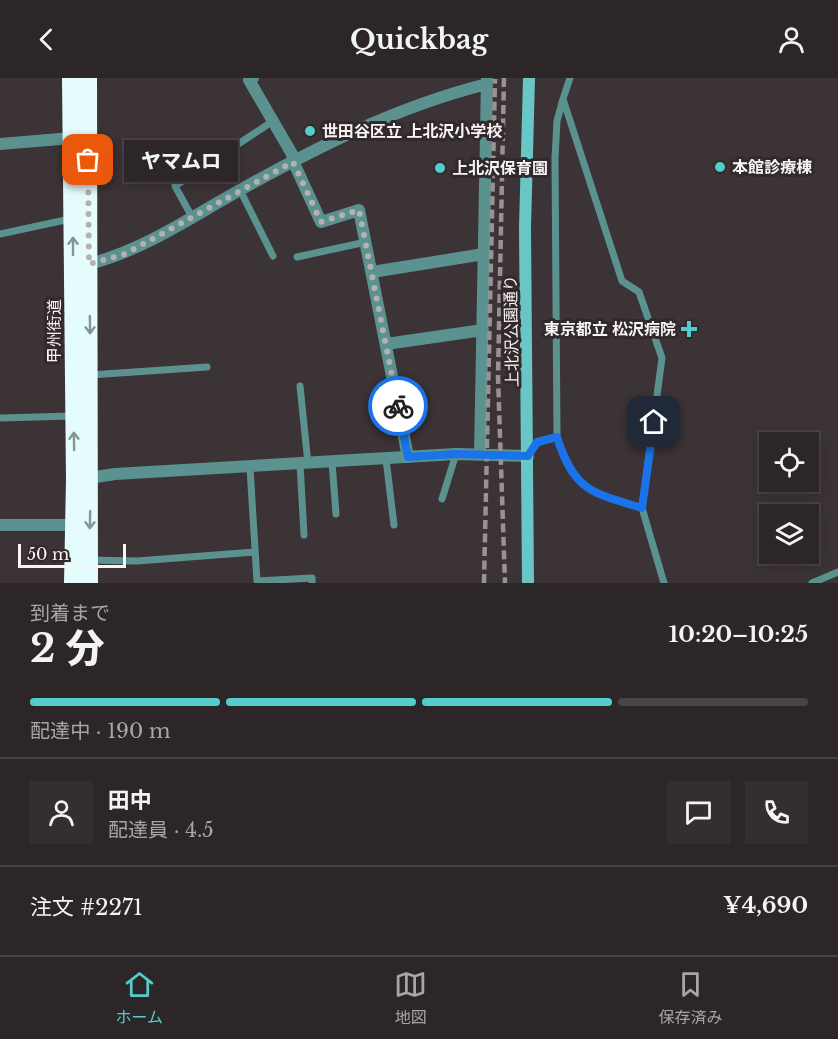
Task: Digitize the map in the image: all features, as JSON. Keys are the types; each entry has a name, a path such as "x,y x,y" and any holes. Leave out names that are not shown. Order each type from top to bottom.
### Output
{"highway":[{"name":"甲州街道","path":"71,78 74,416 83,479 89,583"},
{"name":"甲州街道","path":"73,583 75,525 83,479 90,375 88,78"}],"street":[{"path":"253,78 249,80 292,153 293,162 321,222 359,210 408,457"},
{"name":"上北沢公園通り","path":"528,583 525,228 529,78"},
{"path":"89,264 125,254 293,162 400,111 487,81 480,455"},
{"path":"0,144 72,138"},
{"path":"372,272 484,254"},
{"path":"386,344 483,330"},
{"path":"83,479 115,474 250,468 456,454 528,456"},
{"path":"0,525 75,525"}],"lane":[{"path":"570,78 557,121 555,158 557,437 565,461 593,494 642,508"},
{"path":"563,99 622,281 639,292 662,358 642,508 664,583"},
{"path":"192,217 175,186 273,121"},
{"path":"240,190 273,256"},
{"path":"0,234 73,218"},
{"path":"297,257 366,242"},
{"path":"90,375 207,367"},
{"path":"300,386 304,464 304,535"},
{"path":"0,418 74,416"},
{"path":"528,456 537,442 557,437"},
{"path":"442,500 456,454"},
{"path":"386,459 394,525"},
{"path":"332,462 336,513"},
{"path":"250,468 257,581 312,578 312,583"},
{"path":"89,560 137,561 255,552"},
{"path":"812,583 838,572"}],"railway":[{"path":"504,78 498,377 505,583"},
{"path":"484,583 495,79"}],"way so far":[{"path":"88,160 89,264 125,254 293,162 321,222 359,210 398,406"}],"place":[{"name":"世田谷区立 上北沢小学校","path":"310,131"},
{"name":"ヤマムロ","path":"88,160"},
{"name":"本館診療棟","path":"720,167"},
{"name":"上北沢保育園","path":"440,168"},
{"name":"東京都立 松沢病院","path":"689,329"}],"route":[{"path":"398,406 408,457 456,454 528,456 537,442 557,437 565,461 593,494 642,508 654,422"}]}
